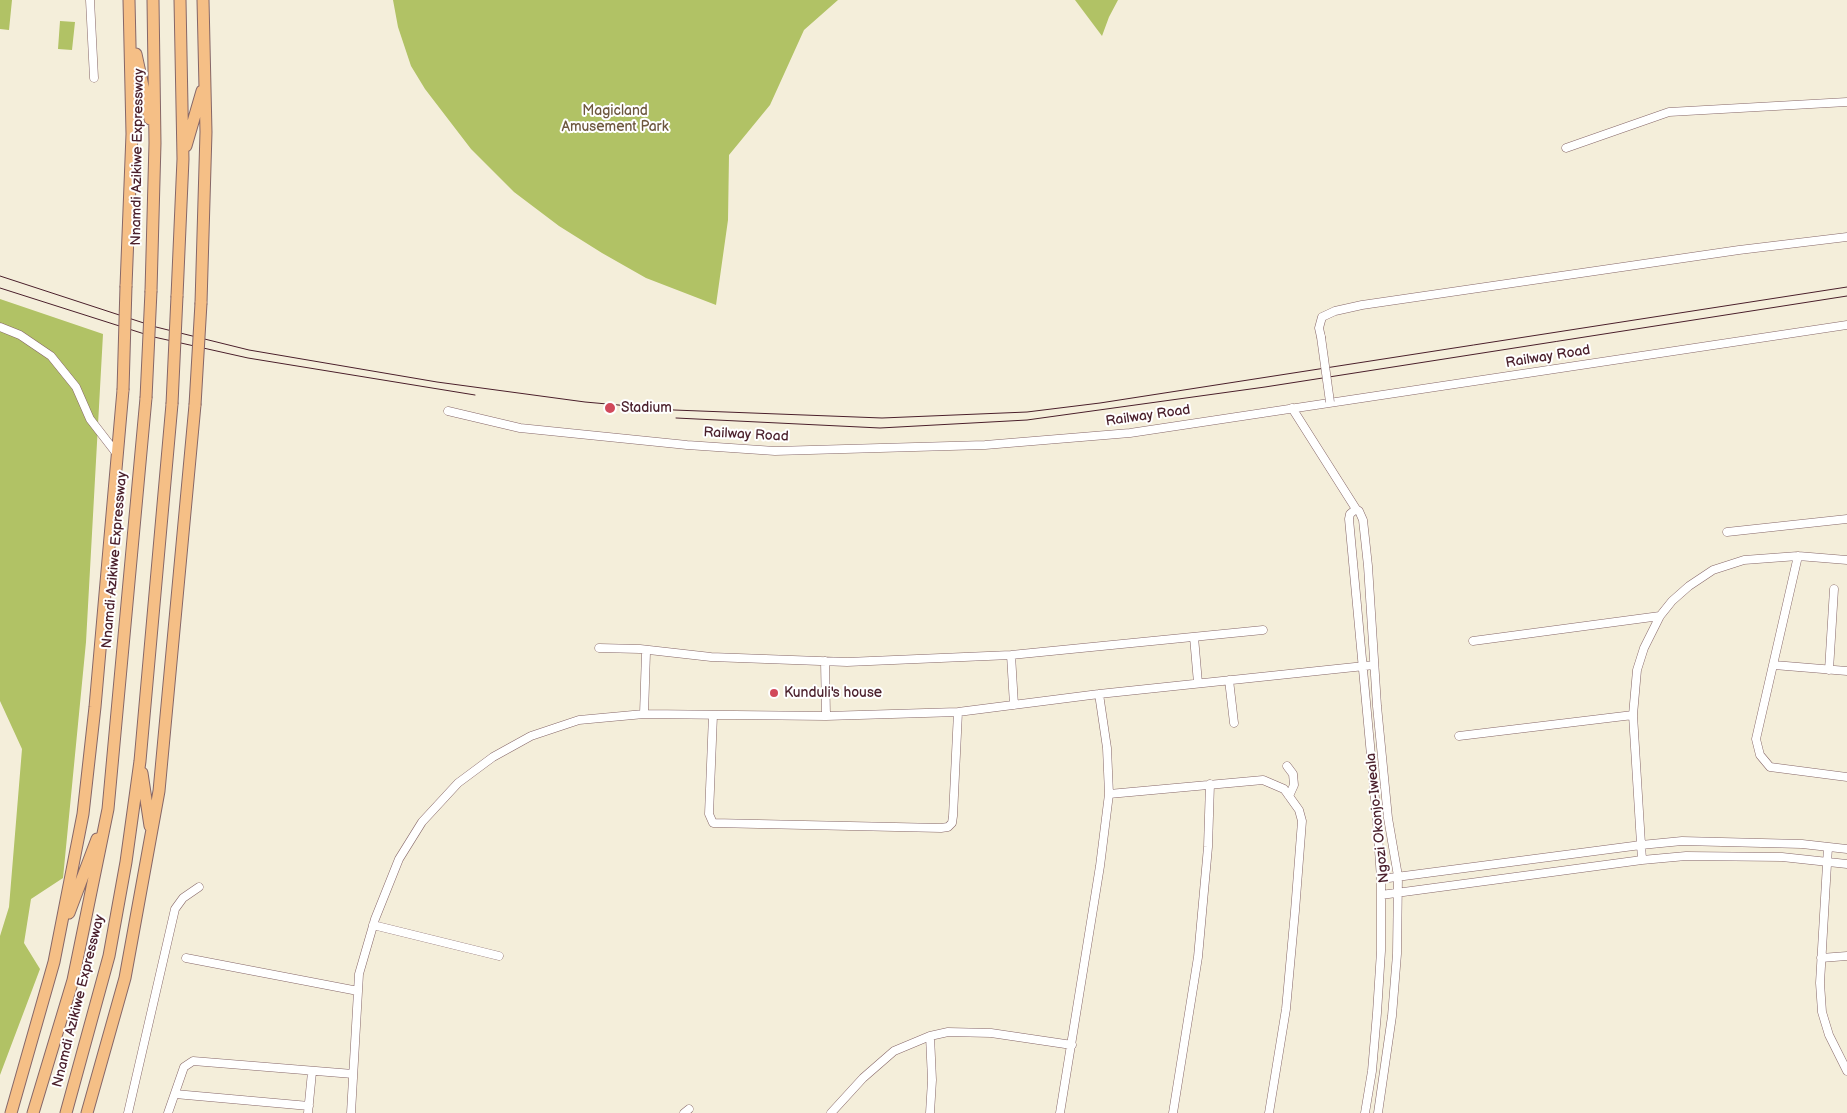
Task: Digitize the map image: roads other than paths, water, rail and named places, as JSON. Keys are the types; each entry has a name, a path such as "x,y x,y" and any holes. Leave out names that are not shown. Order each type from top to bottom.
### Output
{"highway":[{"name":"Nnamdi Azikiwe Expressway","path":"11,1113 42,1007 58,943 83,814 123,390 132,134 129,0"},
{"name":"Nnamdi Azikiwe Expressway","path":"33,1113 73,980 108,809 146,398 155,142 153,0"},
{"name":"Nnamdi Azikiwe Expressway","path":"66,1113 109,956 126,862 140,761 172,404 182,159 180,0"},
{"path":"87,1113 125,978 152,836 168,717 195,405 201,303 205,197 203,0"},
{"path":"130,28 155,142"},
{"path":"182,159 205,80"},
{"path":"140,761 152,836"},
{"path":"58,943 108,809"}],"street":[{"path":"90,0 94,78"},
{"path":"1566,148 1669,112 1847,102"},
{"path":"1330,402 1319,328 1322,317 1335,311 1362,305 1738,250 1847,237"},
{"name":"Railway Road","path":"448,411 520,428 687,445 775,451 995,444 1130,433 1847,325"},
{"path":"0,327 20,335 51,356 76,387 90,419 117,454"},
{"path":"1292,408 1356,509"},
{"name":"Ngozi Okonjo-Iweala","path":"1365,1113 1372,1070 1377,1013 1381,879 1349,520 1350,514 1356,509 1359,510 1363,520 1388,818 1398,876 1392,1016 1378,1113"},
{"path":"1728,532 1847,520"},
{"path":"1798,556 1756,739 1760,755 1770,766 1847,777"},
{"path":"1642,860 1632,715 1637,670 1644,648 1660,616 1672,601 1689,586 1713,570 1744,560 1798,556 1847,560"},
{"path":"1829,670 1834,589"},
{"path":"1474,641 1660,616"},
{"path":"599,648 712,657 847,662 1011,656 1263,630"},
{"path":"1194,637 1198,683"},
{"path":"644,714 646,652"},
{"path":"1011,656 1014,705"},
{"path":"825,661 826,716"},
{"path":"351,1113 359,974 373,925 399,860 422,822 458,783 493,757 531,736 579,720 644,714 826,716 958,712 1099,694 1374,665"},
{"path":"1774,665 1847,671"},
{"path":"1229,680 1234,723"},
{"path":"1060,1113 1100,866 1109,794 1107,748 1099,694"},
{"path":"713,715 709,814 713,823 941,828 948,827 953,816 958,712"},
{"path":"1459,736 1632,715"},
{"path":"1287,766 1293,774 1294,784 1289,796"},
{"path":"1109,794 1263,780 1284,789 1299,810 1302,821 1286,1009 1269,1113"},
{"path":"1173,1113 1198,957 1208,847 1210,784"},
{"path":"1381,879 1641,845 1682,842 1802,844 1847,849"},
{"path":"1828,847 1820,958 1822,1012 1829,1035 1847,1071"},
{"path":"1381,894 1686,856 1782,857 1847,864"},
{"path":"128,1113 176,909 183,898 199,887"},
{"path":"373,925 499,956"},
{"path":"1820,958 1847,956"},
{"path":"186,958 358,991"},
{"path":"831,1113 863,1078 894,1051 930,1036 948,1032 992,1033 1072,1045"},
{"path":"930,1036 932,1080 930,1113"},
{"path":"168,1113 184,1067 192,1061 353,1074"},
{"path":"175,1094 308,1110 312,1072"}],"tram line":[{"path":"0,276 156,327 249,350 437,382 585,402 674,410 882,418 1027,412 1100,403 1847,287"},
{"path":"0,288 154,337 248,358 475,395"},
{"path":"676,418 880,428 1027,420 1265,387 1847,296"}],"place":[{"name":"Stadium","path":"610,408"},
{"name":"Kunduli's house","path":"774,693"}],"park label":[{"name":"Magicland Amusement Park","path":"615,120"}]}
